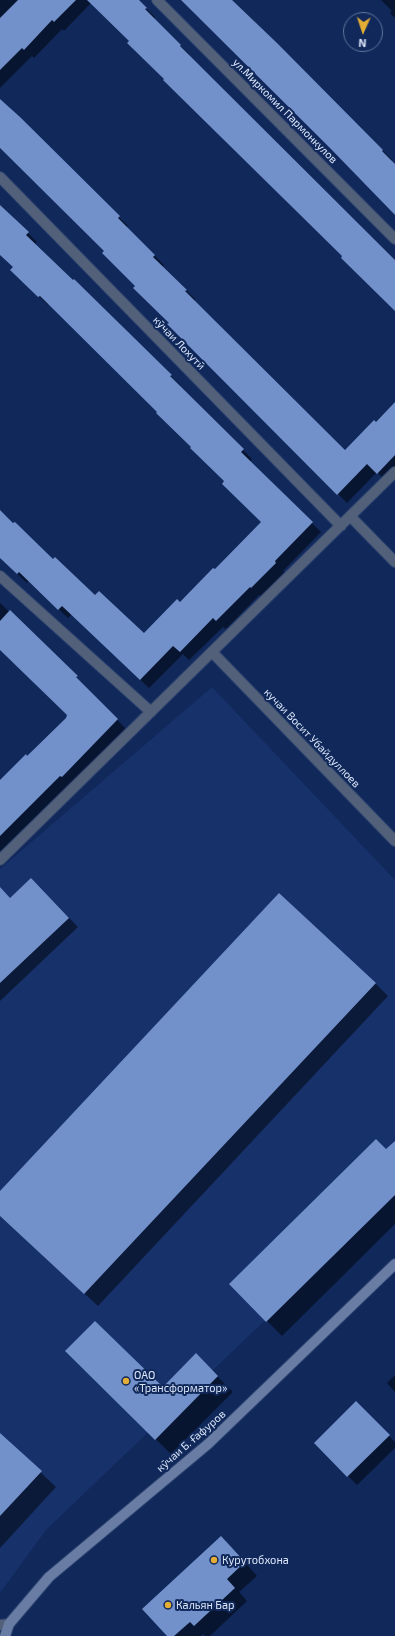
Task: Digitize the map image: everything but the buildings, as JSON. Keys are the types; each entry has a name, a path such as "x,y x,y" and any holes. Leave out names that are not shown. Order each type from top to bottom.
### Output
{"street":[{"name":"ул.Миркомил Пармонкулов","path":"157,0 395,239"},
{"name":"кӯчаи Лохутӣ","path":"0,177 341,526"},
{"path":"0,860 395,472"},
{"path":"350,516 395,562"},
{"path":"0,576 151,712"},
{"name":"кучаи Восит Убайдуллоев","path":"212,652 395,842"},
{"name":"кӯчаи Б. Ғафуров","path":"5,1636 4,1625 49,1577 208,1444 395,1264"}],"shaded area":[{"path":"212,687 395,880 395,1196 46,1530 0,1593 0,869"}],"place":[{"name":"ОАО «Трансформатор»","path":"126,1381"},
{"name":"Курутобхона","path":"214,1560"},
{"name":"Кальян Бар","path":"168,1605"}]}
